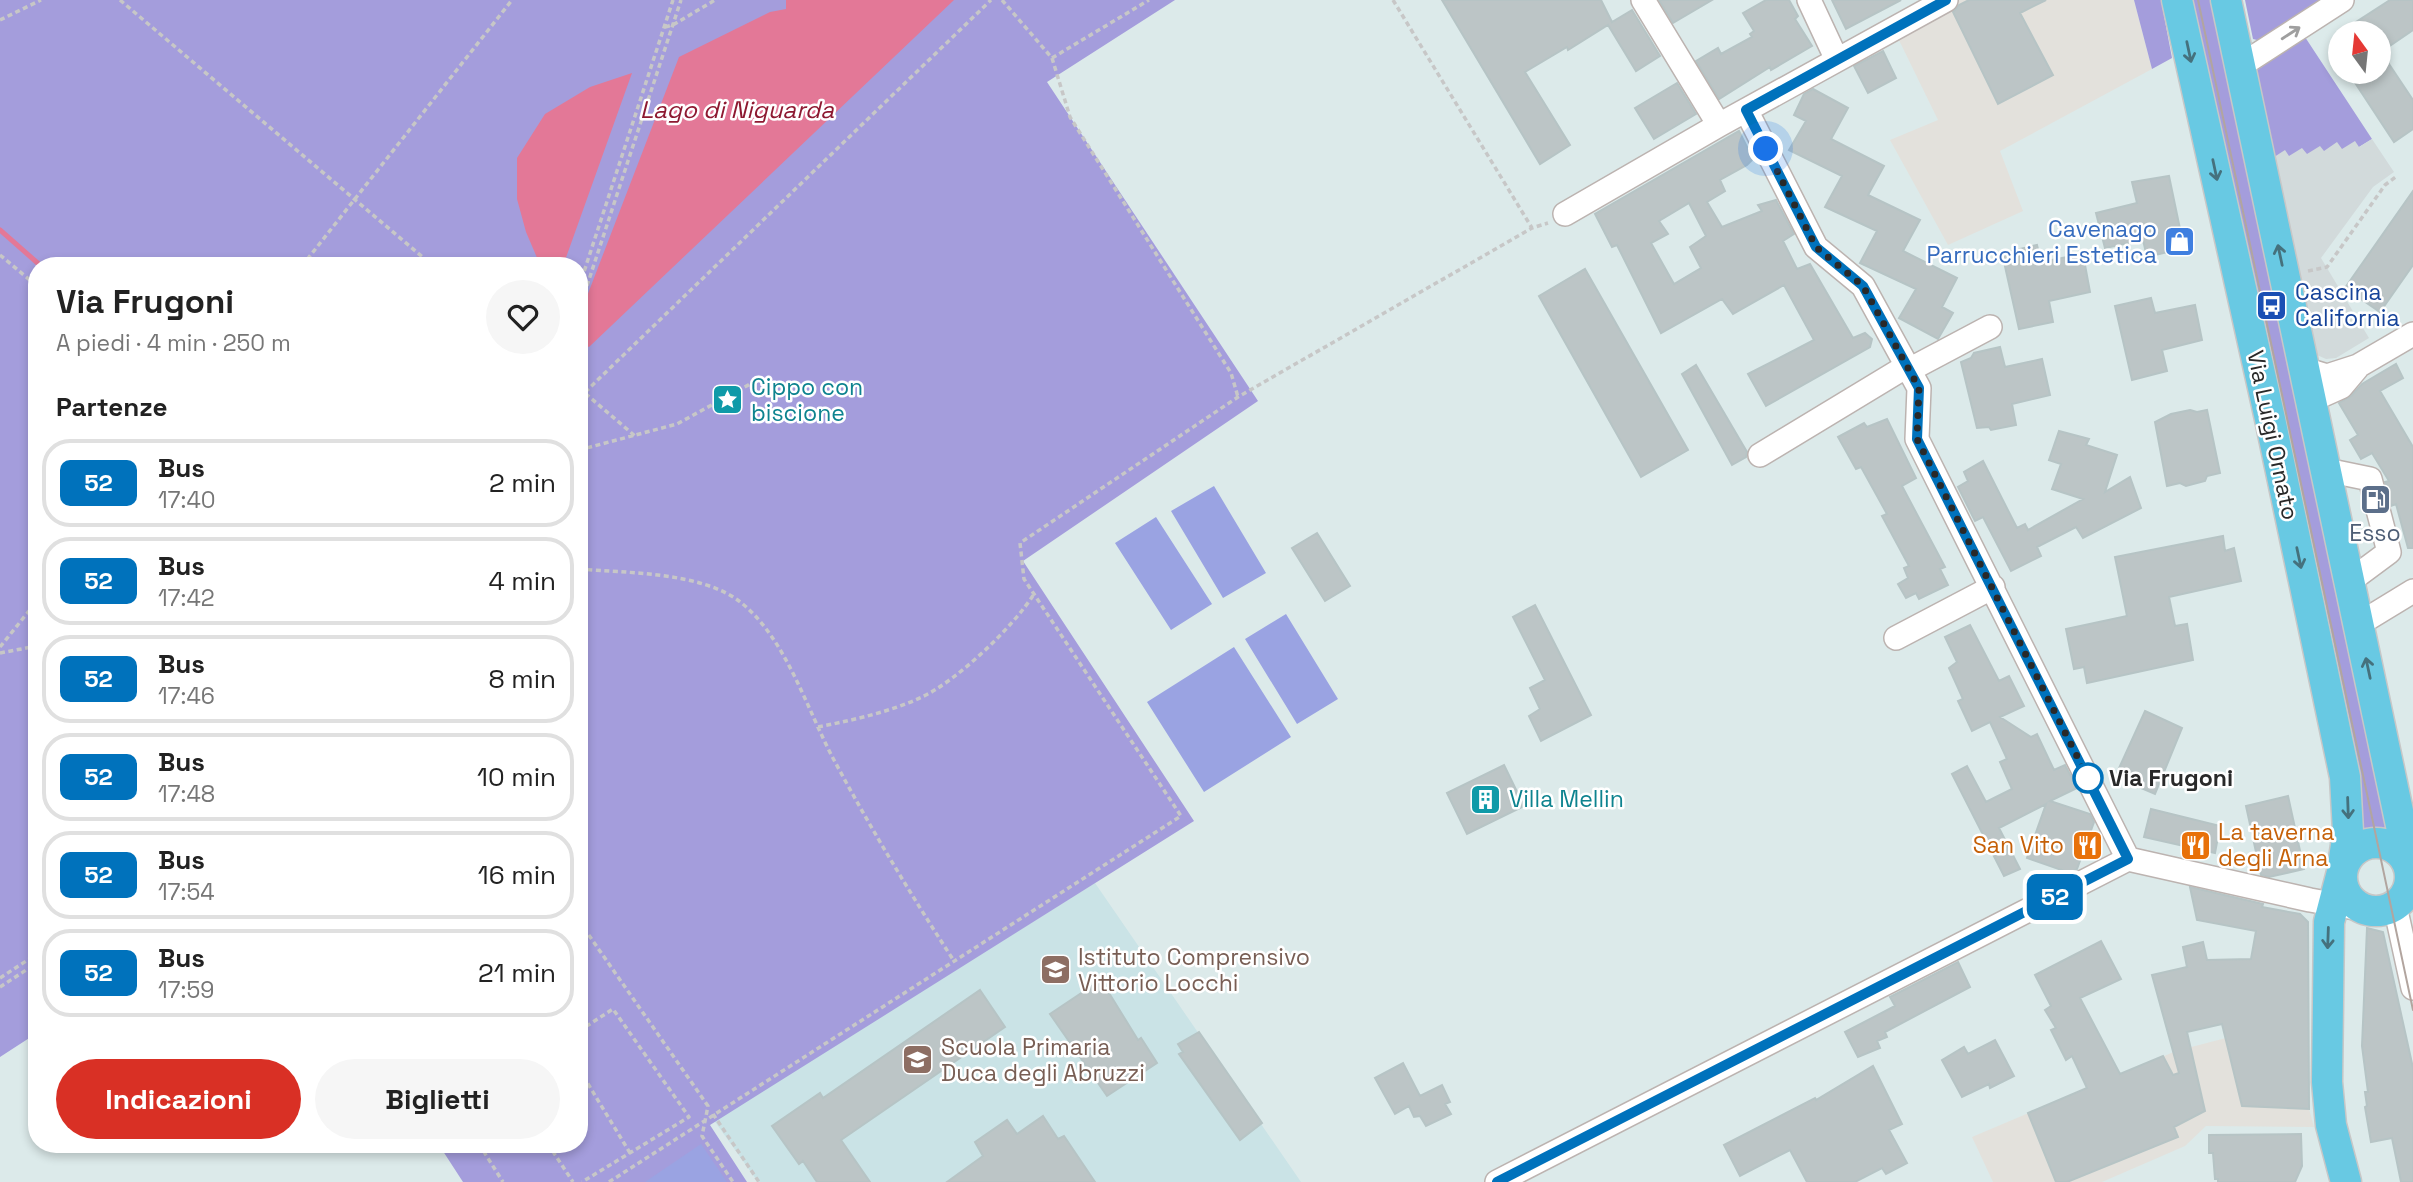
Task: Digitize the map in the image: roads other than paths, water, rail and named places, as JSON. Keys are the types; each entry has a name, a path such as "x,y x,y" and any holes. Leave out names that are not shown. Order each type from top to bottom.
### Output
{"main road":[{"name":"Via Luigi Ornato","path":"2178,0 2345,778 2348,832 2342,882 2346,894 2365,910"},
{"name":"Via Luigi Ornato","path":"2226,0 2359,624 2405,805 2406,886"},
{"name":"Via Luigi Ornato","path":"2342,872 2345,862 2353,852 2367,844 2389,845 2404,857 2406,886"},
{"path":"2342,872 2329,922 2327,1096 2331,1125 2346,1182"},
{"path":"2365,910 2382,911 2406,886"}],"street":[{"path":"1643,0 1719,125"},
{"path":"1809,0 1837,60"},
{"path":"1565,214 1719,125 1946,0"},
{"path":"2240,66 2342,0"},
{"path":"1746,110 1816,247 1863,286 1919,388 1917,439 2128,859"},
{"path":"1760,455 1908,368 1990,327"},
{"path":"2304,369 2327,376 2358,366 2413,334"},
{"path":"2312,400 2341,387 2358,366"},
{"path":"2327,473 2336,472 2370,479 2389,552 2350,583"},
{"path":"1896,638 1993,587"},
{"path":"2359,624 2413,591"},
{"path":"1497,1182 2128,859 2365,910"},
{"name":"Via Luigi Ornato","path":"2406,886 2413,988"}],"water":[{"name":"Lago di Niguarda","path":"786,0 954,0 588,347 588,294 679,57 770,12 786,9"},
{"path":"632,73 566,257 537,257 517,199 517,158 545,114 590,87"}],"waterway":[{"path":"0,230 31,257"}],"tram line":[{"path":"2198,0 2413,1010"}],"place":[{"name":"Cavenago Parrucchieri Estetica","path":"2180,242"},
{"name":"Cascina California","path":"2272,305"},
{"name":"Cippo con biscione","path":"728,400"},
{"name":"Esso","path":"2375,499"},
{"name":"Via Frugoni","path":"2088,778"},
{"name":"Villa Mellin","path":"1486,799"},
{"name":"San Vito","path":"2087,845"},
{"name":"La taverna degli Arna","path":"2195,845"},
{"name":"Istituto Comprensivo Vittorio Locchi","path":"1055,970"},
{"name":"Scuola Primaria Duca degli Abruzzi","path":"918,1060"}]}
